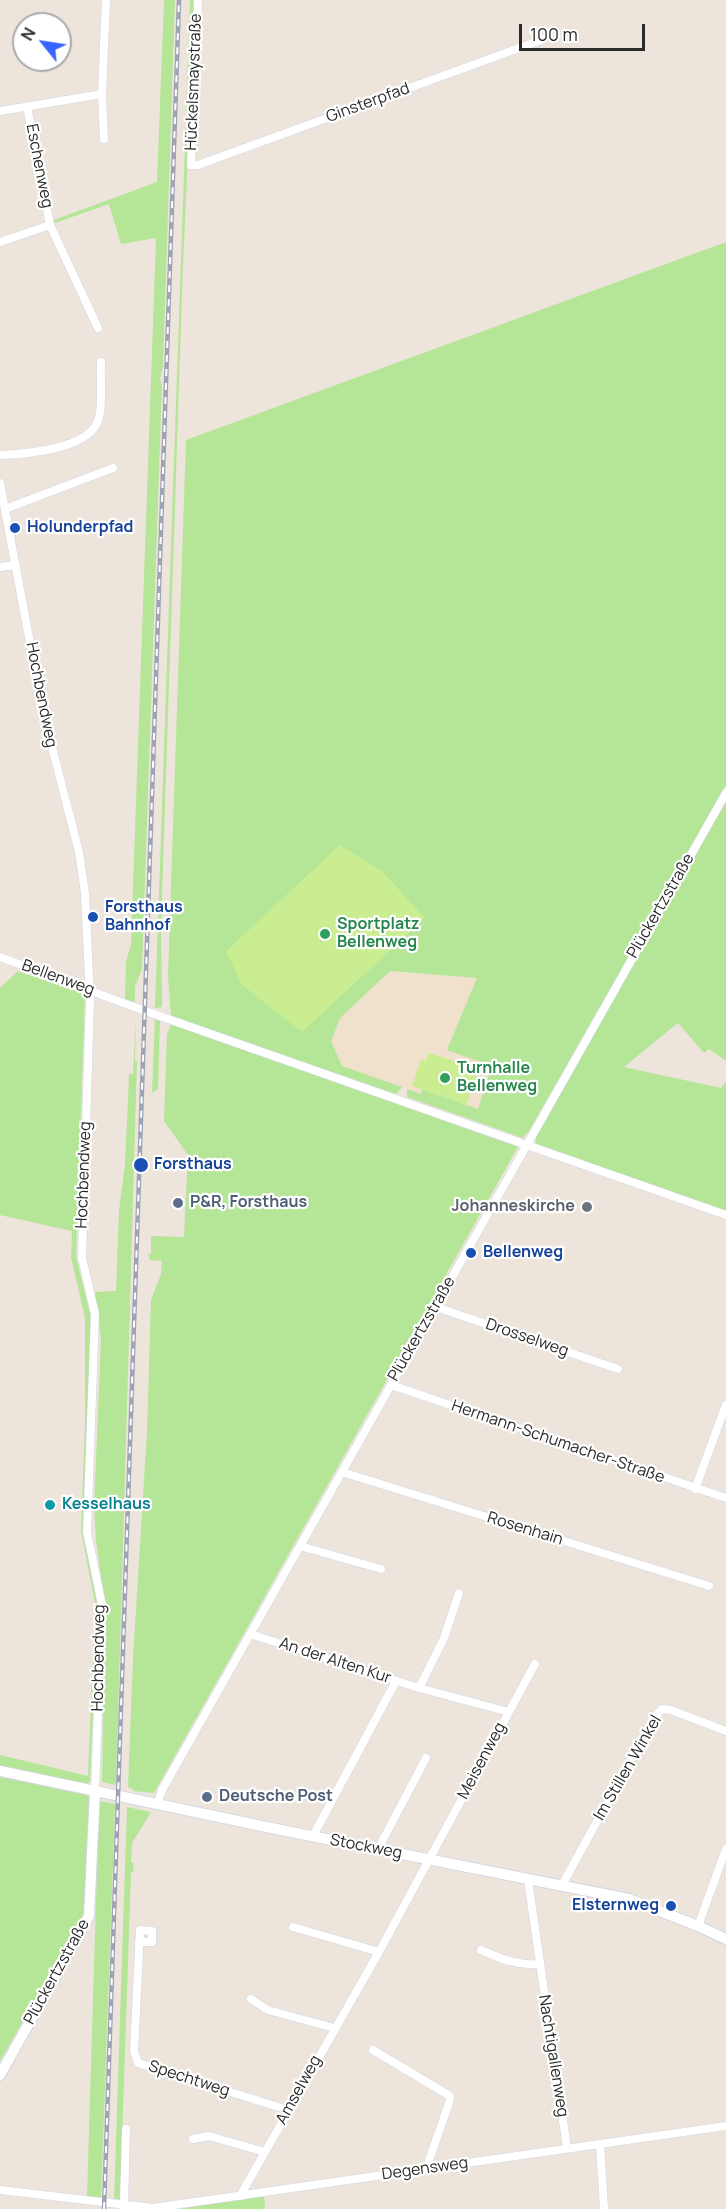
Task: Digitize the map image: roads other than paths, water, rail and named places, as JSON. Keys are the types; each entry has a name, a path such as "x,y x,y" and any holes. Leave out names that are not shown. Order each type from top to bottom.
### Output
{"street":[{"path":"104,139 102,94 106,0"},
{"name":"Hückelsmaystraße","path":"191,165 198,0"},
{"name":"Ginsterpfad","path":"191,165 198,165 544,39"},
{"path":"0,110 102,94"},
{"name":"Eschenweg","path":"27,107 50,225 98,328"},
{"name":"Eschenweg","path":"0,242 50,225"},
{"path":"0,455 39,451 60,446 82,439 94,430 99,418 101,362"},
{"path":"5,509 113,468"},
{"name":"Hochbendweg","path":"0,483 43,712 79,852 85,893 90,990 82,1258 95,1314 87,1532 102,1605 94,1791"},
{"path":"0,567 16,565"},
{"name":"Plückertzstraße","path":"157,1805 162,1790 726,793"},
{"name":"Bellenweg","path":"0,957 726,1215"},
{"name":"Drosselweg","path":"436,1306 618,1369"},
{"name":"Hermann-Schumacher-Straße","path":"391,1385 726,1498"},
{"path":"695,1489 726,1405"},
{"name":"Rosenhain","path":"342,1472 708,1586"},
{"path":"300,1546 381,1569"},
{"path":"419,1688 444,1638 459,1593"},
{"name":"An der Alten Kur","path":"250,1634 419,1688 508,1712"},
{"name":"Meisenweg","path":"431,1859 535,1664"},
{"path":"313,1836 396,1681"},
{"name":"Im Stillen Winkel","path":"561,1887 653,1719 662,1709 671,1710 726,1731"},
{"path":"378,1849 426,1758"},
{"name":"Stockweg","path":"0,1771 157,1805 629,1899 726,1939"},
{"name":"Plückertzstraße","path":"0,2075 90,1916 94,1791"},
{"path":"698,1926 726,1850"},
{"name":"Amselweg","path":"240,2196 431,1859"},
{"name":"Nachtigallenweg","path":"528,1880 567,2148"},
{"path":"293,1927 380,1952"},
{"name":"Spechtweg","path":"139,1942 134,2051 138,2063 288,2110"},
{"path":"482,1950 514,1964 539,1964"},
{"path":"251,1999 268,2010 334,2028"},
{"path":"373,2050 450,2096 426,2169"},
{"name":"Degensweg","path":"0,2190 153,2208 726,2126"},
{"path":"124,2206 126,2129"},
{"path":"193,2139 208,2136 265,2152"},
{"path":"600,2144 604,2209"}],"railway":[{"path":"104,2209 179,0"}],"place":[{"name":"Holunderpfad","path":"15,528"},
{"name":"Forsthaus Bahnhof","path":"93,917"},
{"name":"Sportplatz Bellenweg","path":"325,934"},
{"name":"Turnhalle Bellenweg","path":"445,1078"},
{"name":"Forsthaus","path":"141,1165"},
{"name":"P&R, Forsthaus","path":"178,1203"},
{"name":"Johanneskirche","path":"587,1207"},
{"name":"Bellenweg","path":"471,1253"},
{"name":"Kesselhaus","path":"50,1505"},
{"name":"Deutsche Post","path":"207,1797"},
{"name":"Elsternweg","path":"671,1906"}]}
